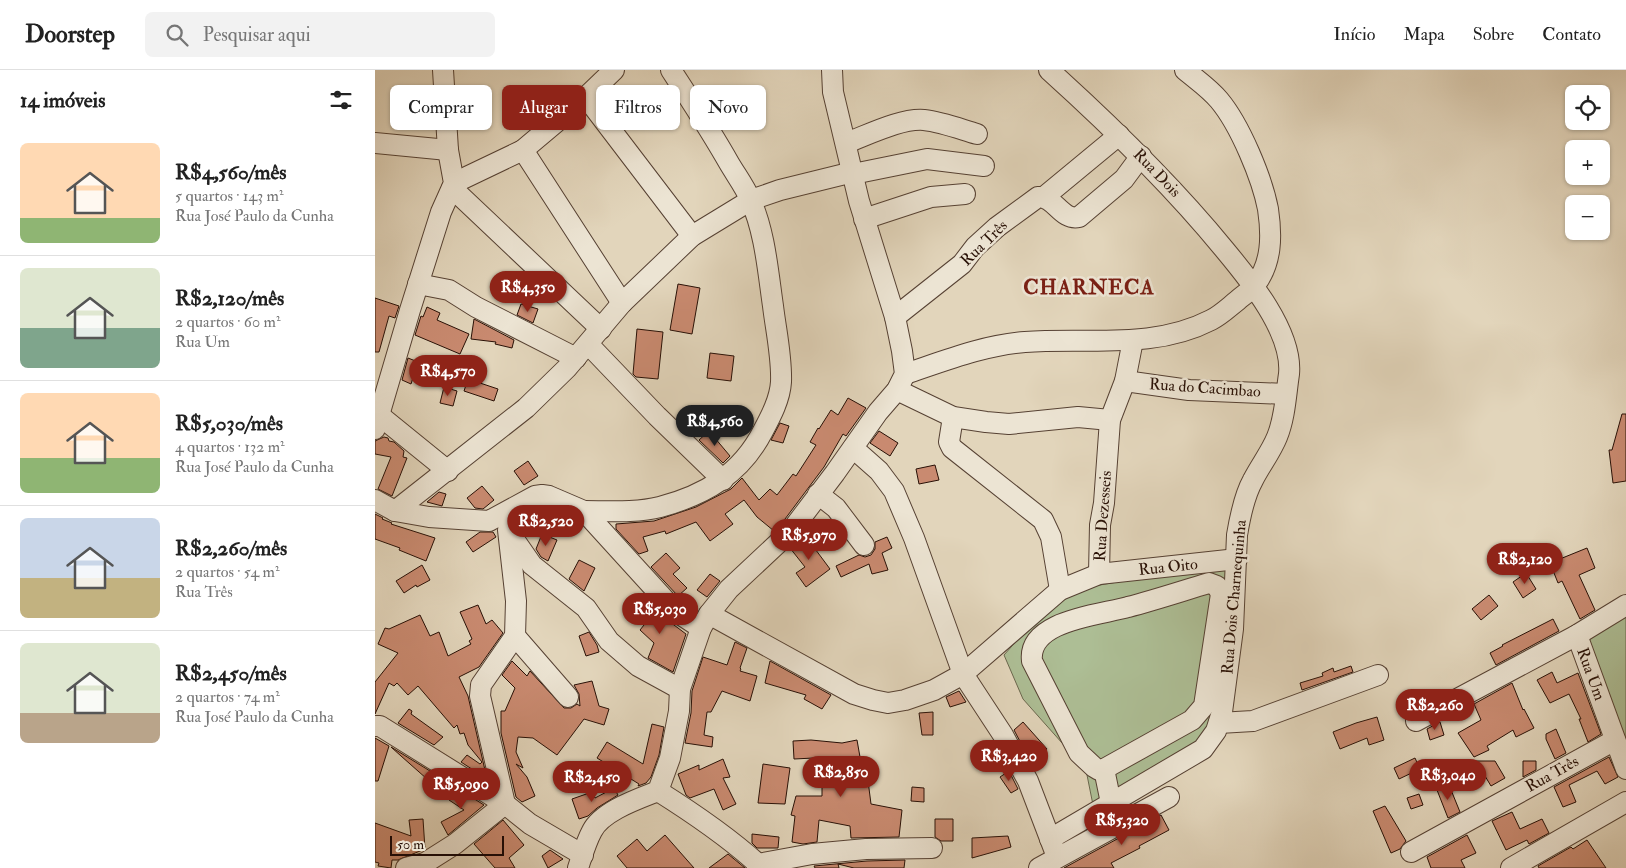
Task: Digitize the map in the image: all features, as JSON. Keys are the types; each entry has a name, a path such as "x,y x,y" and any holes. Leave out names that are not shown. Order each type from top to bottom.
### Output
{"street":[{"path":"447,470 377,422 441,212 453,186 448,150 444,78 461,70"},
{"path":"615,70 586,97 692,236"},
{"path":"489,522 535,496 543,495 584,511 620,511 658,507 691,496 723,480 741,465 771,417 781,382 779,347 765,247 751,200 704,120 671,70"},
{"path":"832,70 833,92 864,219 895,317 902,351 901,382"},
{"name":"Rua Dois","path":"1049,70 1141,156 1195,213 1254,286"},
{"path":"375,726 381,726 505,804 580,862 592,830 607,816 626,804 658,791 670,758 679,711 680,689 705,621 729,588 791,530 901,382 966,354 996,346 1025,342 1096,342 1167,336 1211,320 1254,286 1265,267 1271,244 1265,194 1259,175 1228,111 1218,98 1185,70"},
{"path":"846,143 904,122 923,120 977,134"},
{"path":"453,186 523,150 547,130"},
{"name":"Rua Três","path":"895,317 962,264 975,247 997,227 1038,197 1044,197 1119,135"},
{"path":"375,143 448,150"},
{"path":"523,150 622,303"},
{"path":"1044,197 1068,216 1076,217 1090,208 1124,179 1141,156"},
{"path":"395,511 526,408 582,351 622,303 692,236 751,200 780,190 853,173 927,159 985,166"},
{"path":"453,186 601,329"},
{"path":"864,219 931,197 965,194"},
{"path":"418,284 449,290 476,307 582,351 657,416 723,480"},
{"name":"Rua Dois Charnequinha","path":"1053,848 1111,803 1203,749 1216,731 1219,723 1233,629 1239,522 1252,482 1277,439 1289,372 1287,353 1273,317 1254,286"},
{"name":"Rua Dezesseis","path":"584,511 675,611 705,621 854,694 888,702 920,696 963,674 1059,590 1099,574 1100,525 1104,503 1110,420 1125,381 1133,340"},
{"name":"Rua do Cacimbao","path":"1125,381 1189,390 1286,394"},
{"path":"901,382 953,417 1009,424 1078,417 1110,420"},
{"path":"953,417 949,436 951,446 1043,520 1051,537 1059,590"},
{"path":"853,448 879,471 894,491 914,538 963,674 1003,734 1028,781 1053,848"},
{"path":"818,494 836,508 864,545"},
{"path":"375,500 395,511 429,517 489,522 507,530 532,565 586,608 609,641 638,666 680,689"},
{"path":"505,804 480,696 481,685 515,636 516,601 507,530"},
{"name":"Rua Oito","path":"1099,574 1237,559"},
{"path":"1209,583 1217,586 1221,594 1204,706 1192,720 1104,769 1099,770 1094,767 1079,753 1032,661 1034,644 1042,636 1064,622 1126,608 1209,583"},
{"path":"1416,721 1577,635 1626,605"},
{"name":"Rua Um","path":"1577,635 1626,769"},
{"path":"515,636 568,697"},
{"path":"1219,723 1258,720 1378,675"},
{"name":"Rua Três","path":"1411,852 1615,740"},
{"path":"1104,769 1111,803"},
{"path":"658,791 711,826 740,848 757,866 812,854 933,848"},
{"path":"1039,868 1053,848 1169,796"},
{"path":"1511,868 1626,802"},
{"path":"406,868 425,863 455,844 505,804"}],"green space":[{"path":"1232,562 1216,704 1203,748 1094,810 1086,770 1023,699 1004,655 1057,595 1077,589"},
{"path":"1626,616 1626,759 1581,638"}],"building":[{"path":"678,284 700,288 692,334 670,330"},
{"path":"375,298 399,306 395,318 389,316 379,352 375,352"},
{"path":"521,304 538,309 533,323 517,315"},
{"path":"427,307 440,313 437,320 469,334 460,354 415,335 421,316 423,317"},
{"path":"474,319 514,340 512,348 495,344 496,342 471,339"},
{"path":"637,329 663,332 658,379 636,377 633,374"},
{"path":"710,353 734,356 731,381 707,378"},
{"path":"408,358 418,362 411,384 402,380"},
{"path":"468,379 498,389 494,401 464,391"},
{"path":"444,387 457,391 453,406 440,403"},
{"path":"848,398 866,408 846,436 843,434 824,467 774,531 757,517 744,500 725,514 733,524 710,541 696,522 666,534 665,531 643,537 648,551 639,554 616,529 616,524 654,521 696,507 731,489 742,478 759,500 770,489 777,495 793,474 796,476 816,445 810,442 831,410 838,415"},
{"path":"1622,414 1626,414 1626,481 1613,483 1609,450 1612,450"},
{"path":"780,423 789,426 783,443 771,440"},
{"path":"709,431 730,456 723,463 699,440"},
{"path":"879,431 898,443 890,456 870,443"},
{"path":"384,437 394,442 404,451 403,457 407,458 392,496 378,489 391,457 375,454 375,441"},
{"path":"528,461 538,476 524,485 514,471"},
{"path":"935,465 939,480 919,484 916,469"},
{"path":"482,486 494,500 483,509 475,508 467,498"},
{"path":"439,492 446,494 442,506 427,502"},
{"path":"375,514 391,524 435,538 426,561 399,550 400,548 375,539"},
{"path":"480,532 493,532 496,537 473,552 466,542"},
{"path":"542,534 557,540 548,561 541,557 536,549"},
{"path":"804,534 830,569 806,587 796,573 805,567 790,548"},
{"path":"887,537 892,548 882,553 888,570 872,574 869,564 841,577 836,566 859,555 865,557 871,555 875,549 875,542"},
{"path":"1587,548 1595,568 1579,575 1595,610 1580,619 1562,581 1558,583 1550,563"},
{"path":"666,553 680,568 673,574 687,588 678,596 651,567"},
{"path":"579,560 595,568 584,591 569,579"},
{"path":"422,565 430,580 417,587 416,585 404,593 396,581"},
{"path":"1526,573 1536,589 1523,598 1513,582"},
{"path":"710,574 720,581 707,597 697,590"},
{"path":"1489,595 1498,606 1481,620 1472,609"},
{"path":"646,596 666,619 686,634 673,672 648,658 654,643 640,630 644,625 631,613"},
{"path":"478,605 486,624 492,620 503,633 479,667 459,677 468,696 487,779 461,762 467,755 480,764 482,762 468,745 464,733 460,734 457,725 454,728 418,686 408,695 397,683 394,686 389,683 375,714 375,682 398,653 378,644 385,628 389,629 420,615 430,636 439,632 448,656 471,644 469,641 472,639 460,612"},
{"path":"1553,619 1559,631 1496,665 1490,653"},
{"path":"589,632 599,652 586,656 579,636"},
{"path":"735,642 747,648 740,671 757,676 750,701 722,691 711,712 707,712 704,735 713,737 712,747 685,743 691,713 692,691 703,657 727,665"},
{"path":"512,661 527,676 530,671 564,708 571,708 577,704 580,706 579,694 574,685 592,681 599,706 609,709 604,725 584,719 557,755 533,738 518,737 516,752 523,768 516,764 527,777 535,796 522,802 516,797 501,733 501,711 505,711 515,688 502,675"},
{"path":"770,661 831,695 822,709 804,699 806,695 765,683"},
{"path":"1351,666 1353,672 1302,690 1300,683 1323,676 1322,673 1333,668 1334,672"},
{"path":"1552,672 1557,683 1578,673 1601,734 1588,742 1579,719 1581,719 1569,694 1550,703 1537,680"},
{"path":"1512,683 1523,710 1534,728 1516,737 1513,730 1487,746 1489,750 1474,757 1458,733 1481,720 1474,704"},
{"path":"959,691 966,702 950,707 946,697"},
{"path":"409,709 412,711 411,714 443,737 434,745 398,723"},
{"path":"933,712 933,735 922,735 919,713"},
{"path":"1377,717 1384,740 1369,745 1367,738 1340,749 1333,732"},
{"path":"1023,722 1047,749 1034,760 1025,751 1014,730"},
{"path":"1440,722 1444,735 1430,740 1427,729"},
{"path":"652,724 664,727 659,755 651,777 646,783 638,786 639,784 597,758 607,742 643,764"},
{"path":"1556,729 1566,753 1555,759 1546,739 1546,734"},
{"path":"375,738 389,746 378,781 375,781"},
{"path":"811,740 842,743 857,740 863,774 867,773 871,804 902,810 899,837 851,838 850,826 819,820 817,842 803,844 792,842 795,816 791,815 796,796 822,796 822,783 845,783 842,760 794,759 793,741"},
{"path":"391,747 430,771 427,779 401,756"},
{"path":"1609,757 1618,777 1605,784 1597,771 1569,785 1576,802 1563,807 1554,787"},
{"path":"1415,758 1420,769 1399,779 1394,768"},
{"path":"723,759 730,777 723,778 736,804 723,810 714,789 690,798 686,795 678,774 699,765 699,770"},
{"path":"1476,761 1495,761 1505,778 1491,786"},
{"path":"1523,761 1536,761 1536,770 1523,777"},
{"path":"763,764 790,768 785,804 758,803"},
{"path":"1009,771 1018,789 1011,793 1000,777"},
{"path":"1449,785 1460,812 1448,818 1437,790"},
{"path":"912,787 924,788 924,802 911,801"},
{"path":"457,788 484,805 448,835 441,822 464,810 449,800"},
{"path":"614,788 618,795 588,816 579,819 572,799 592,792 595,798"},
{"path":"1419,794 1423,805 1411,809 1407,798"},
{"path":"1385,806 1406,841 1400,849 1391,853 1373,811"},
{"path":"1512,812 1520,829 1542,819 1549,833 1529,844 1527,840 1506,850 1492,821"},
{"path":"1161,815 1169,830 1111,863 1114,868 1064,868"},
{"path":"423,819 425,849 398,860 392,860 391,868 378,866 379,863 375,862 375,823 411,836 409,820"},
{"path":"935,819 953,819 953,841 941,841 935,837"},
{"path":"503,820 524,845 509,858 515,868 495,868 474,844"},
{"path":"752,834 779,837 778,848 757,848 752,843"},
{"path":"665,835 694,868 627,868 617,856 637,839 647,851"},
{"path":"1467,835 1476,853 1461,860 1465,868 1431,868 1427,857"},
{"path":"1008,836 1011,847 972,858 972,838"},
{"path":"1587,840 1606,868 1539,868 1538,866"},
{"path":"550,850 563,859 548,868 542,856"},
{"path":"728,854 745,868 709,868"},
{"path":"905,860 904,868 854,868 838,864 839,868 815,868 814,866 867,861"}],"district":[{"name":"CHARNECA","path":"1089,287"}]}
